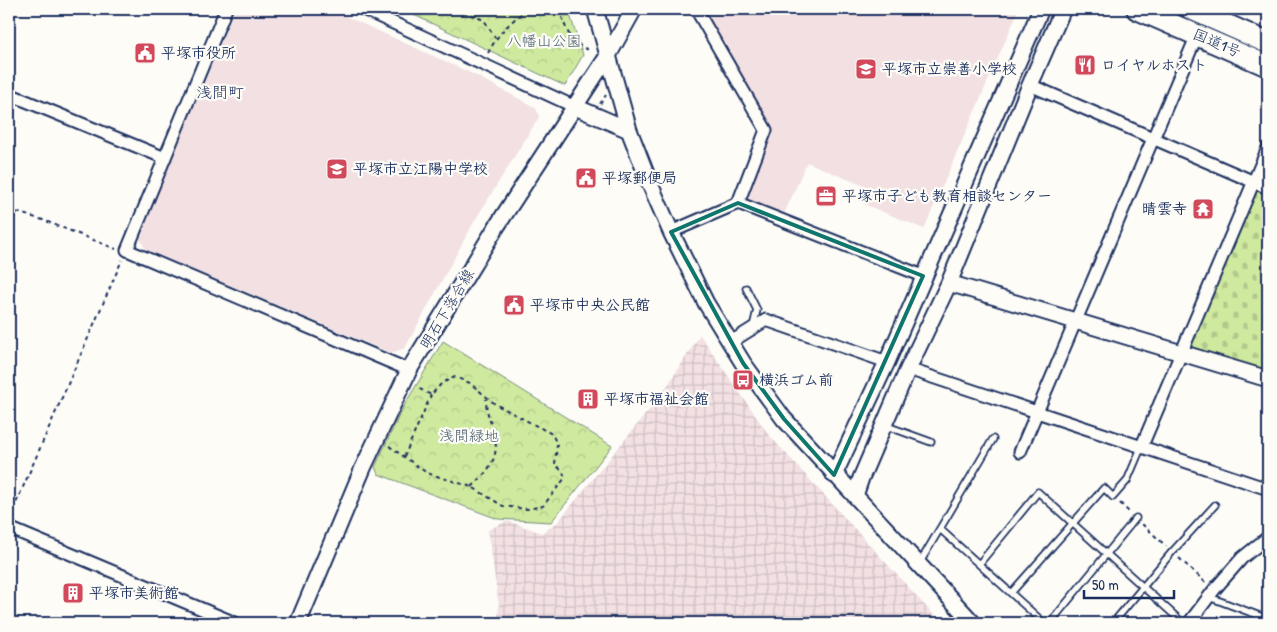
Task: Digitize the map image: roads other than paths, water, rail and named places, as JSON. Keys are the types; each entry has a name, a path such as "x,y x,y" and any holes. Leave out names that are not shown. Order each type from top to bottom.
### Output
{"highway":[{"name":"国道1号","path":"1137,9 1268,66"},
{"name":"国道1号","path":"1202,11 1268,43"}],"street":[{"path":"226,9 127,250 409,370"},
{"path":"363,9 482,65 629,130"},
{"path":"595,9 629,130 671,232 706,303 744,363 784,419 973,623"},
{"name":"明石下落合線","path":"298,623 363,468 409,370 500,221 573,106 609,54 634,9"},
{"path":"696,9 766,130 738,203"},
{"path":"834,475 1008,88 1041,9"},
{"path":"856,496 908,369 949,283 1062,9"},
{"path":"1020,452 1197,35"},
{"path":"1030,85 1268,188"},
{"path":"9,94 164,158"},
{"path":"1141,448 1268,148"},
{"path":"671,232 738,203 924,276"},
{"path":"949,283 1268,379"},
{"path":"731,342 766,320 886,362"},
{"path":"908,369 1268,490"},
{"path":"9,528 235,623"},
{"path":"1189,623 1211,593 1242,558 1268,538"}],"lane":[{"path":"746,288 757,310 753,328"},
{"path":"884,425 931,442"},
{"path":"919,565 993,439"},
{"path":"1011,593 1104,488 1113,497 1127,480 1141,448"},
{"path":"979,564 1038,492 1142,588 1183,623"},
{"path":"1113,623 1215,504"},
{"path":"1050,623 1136,518"},
{"path":"940,529 1044,623"},
{"path":"1211,593 1268,619"}],"place":[{"name":"平塚市役所","path":"145,53"},
{"name":"ロイヤルホスト","path":"1085,65"},
{"name":"平塚市立崇善小学校","path":"866,69"},
{"name":"平塚市立江陽中学校","path":"337,169"},
{"name":"平塚郵便局","path":"586,178"},
{"name":"平塚市子ども教育相談センター","path":"826,196"},
{"name":"晴雲寺","path":"1203,209"},
{"name":"平塚市中央公民館","path":"514,305"},
{"name":"横浜ゴム前","path":"743,380"},
{"name":"平塚市福祉会館","path":"588,399"},
{"name":"平塚市美術館","path":"73,593"}],"district":[{"name":"浅間町","path":"220,92"}],"park label":[{"name":"八幡山公園","path":"544,41"},
{"name":"浅間緑地","path":"469,436"}]}
